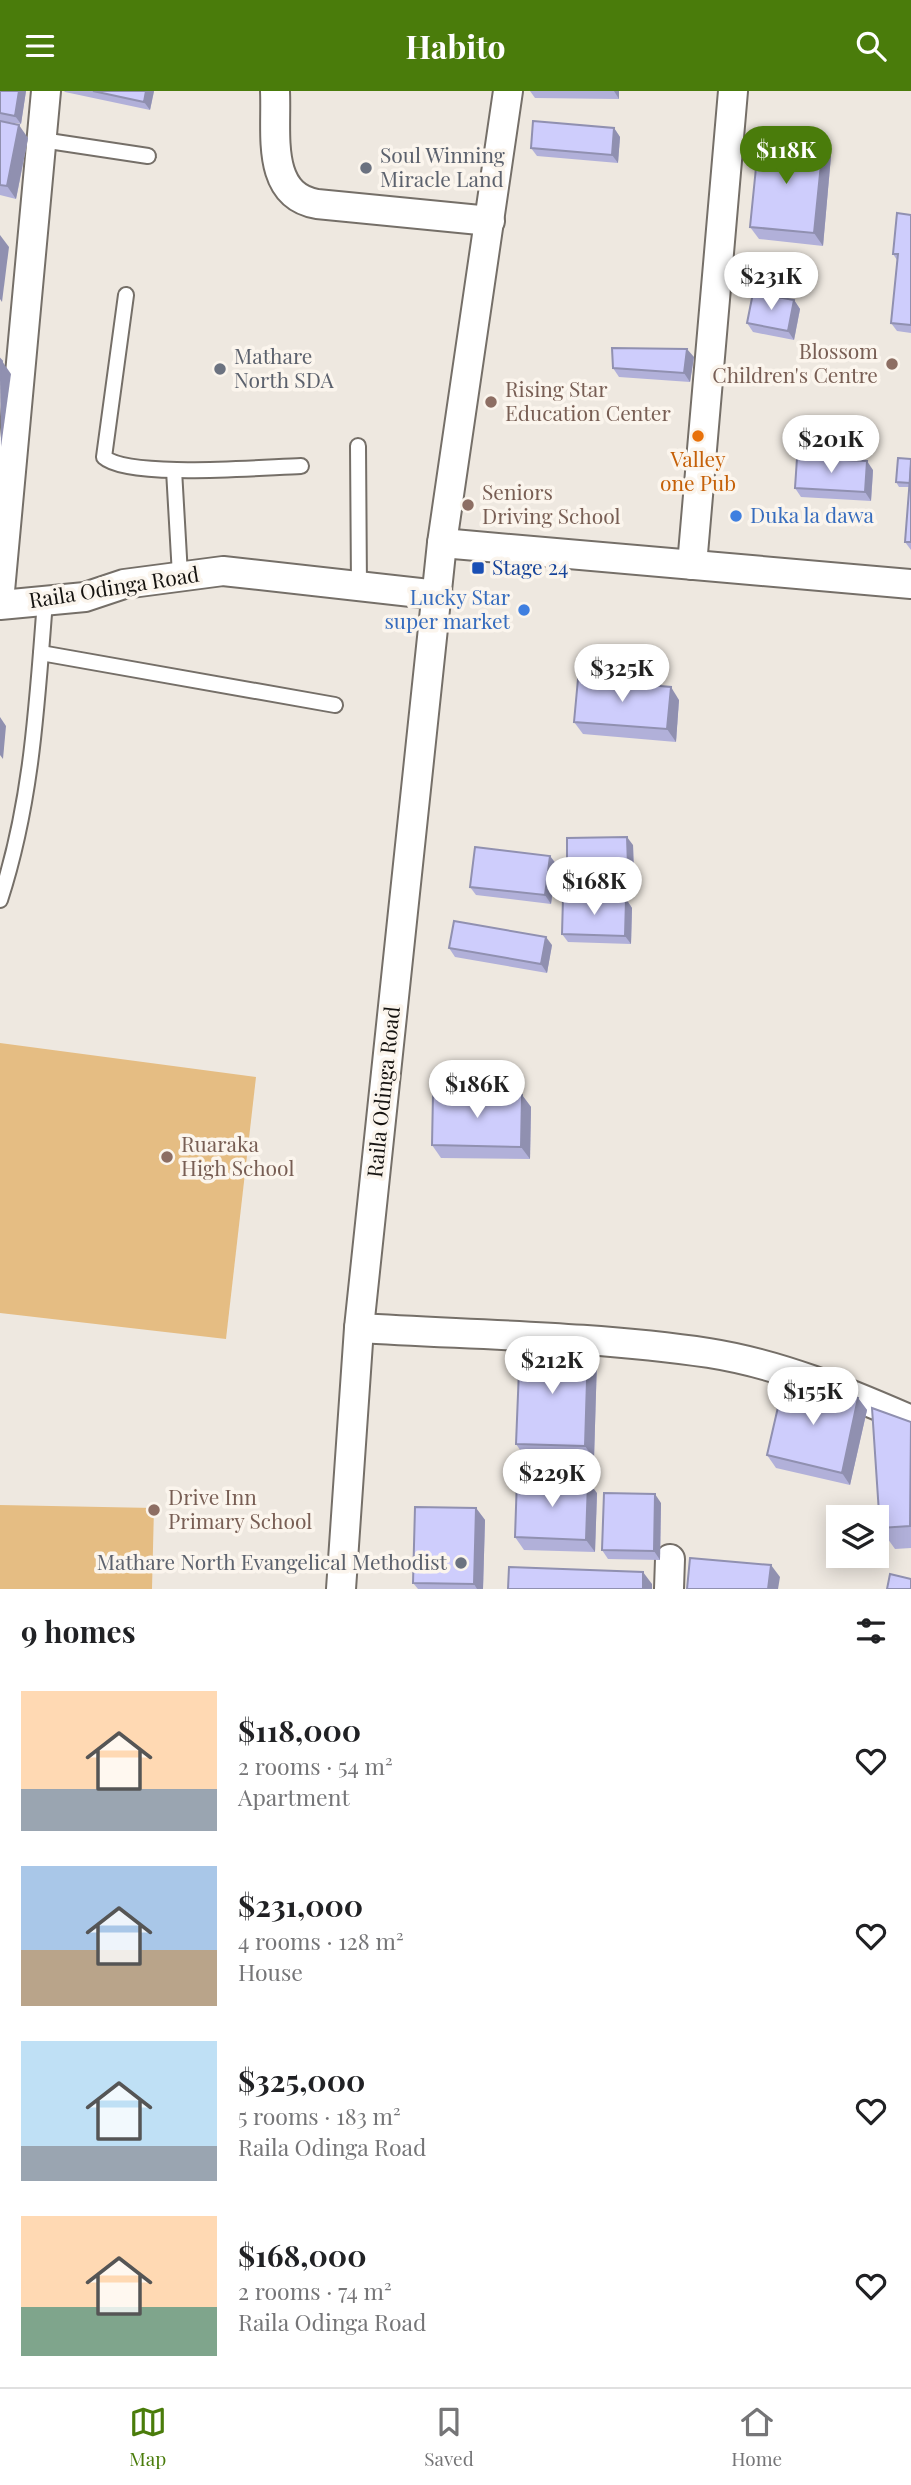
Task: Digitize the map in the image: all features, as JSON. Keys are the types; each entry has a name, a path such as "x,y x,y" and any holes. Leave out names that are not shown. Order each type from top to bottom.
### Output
{"street":[{"path":"0,591 7,466 46,91"},
{"path":"275,91 281,181 294,197 317,204 490,221"},
{"name":"Raila Odinga Road","path":"341,1589 359,1328 442,543 508,91"},
{"path":"692,565 733,91"},
{"path":"442,543 911,584"},
{"name":"Raila Odinga Road","path":"0,605 85,597 124,584 180,575 223,572 438,595"},
{"path":"359,1328 622,1344 711,1353 799,1375 911,1420"},
{"path":"669,1589 670,1559"}],"lane":[{"path":"42,140 148,156"},
{"path":"126,295 104,457 110,463 174,470 301,466"},
{"path":"358,446 359,587"},
{"path":"174,470 180,575"},
{"path":"0,900 13,858 33,755 45,601"},
{"path":"41,653 335,705"}],"shaded area":[{"path":"0,1043 256,1077 226,1339 0,1313"},
{"path":"0,1505 154,1508 152,1589 0,1589"}],"building":[{"path":"0,91 19,91 15,116 0,113"},
{"path":"93,91 146,91 144,102"},
{"path":"0,121 19,125 7,186 0,185"},
{"path":"533,121 614,128 612,155 531,148"},
{"path":"759,138 823,144 814,233 750,227"},
{"path":"897,213 911,215 911,325 891,323 898,254 893,254"},
{"path":"753,293 794,300 788,331 747,323"},
{"path":"612,348 687,349 684,373 613,368"},
{"path":"797,458 867,461 865,492 795,488"},
{"path":"898,458 911,459 910,483 896,482"},
{"path":"911,465 911,542 905,542"},
{"path":"578,679 671,687 667,729 574,722"},
{"path":"627,837 628,866 567,867 567,838"},
{"path":"475,847 550,856 545,895 470,887"},
{"path":"563,898 626,899 625,936 562,934"},
{"path":"454,921 546,937 541,964 449,948"},
{"path":"433,1094 522,1095 521,1147 432,1145"},
{"path":"520,1345 588,1347 585,1446 516,1444"},
{"path":"784,1381 858,1398 842,1473 767,1455"},
{"path":"872,1408 911,1422 910,1526 889,1527 889,1505 878,1505"},
{"path":"517,1478 588,1481 586,1540 515,1537"},
{"path":"604,1493 655,1494 654,1551 602,1550"},
{"path":"415,1507 476,1508 474,1584 413,1583"},
{"path":"690,1558 771,1565 768,1589 687,1589"},
{"path":"509,1567 643,1572 643,1589 508,1589"},
{"path":"890,1574 911,1579 911,1589 887,1589"}],"place":[{"name":"Soul Winning Miracle Land","path":"366,168"},
{"name":"Blossom Children's Centre","path":"892,364"},
{"name":"Mathare North SDA","path":"220,369"},
{"name":"Rising Star Education Center","path":"491,402"},
{"name":"Valley one Pub","path":"698,436"},
{"name":"Seniors Driving School","path":"468,505"},
{"name":"Duka la dawa","path":"736,516"},
{"name":"Stage 24","path":"478,568"},
{"name":"Lucky Star super market","path":"524,610"},
{"name":"Ruaraka High School","path":"167,1157"},
{"name":"Drive Inn Primary School","path":"154,1510"},
{"name":"Mathare North Evangelical Methodist","path":"461,1563"}]}
